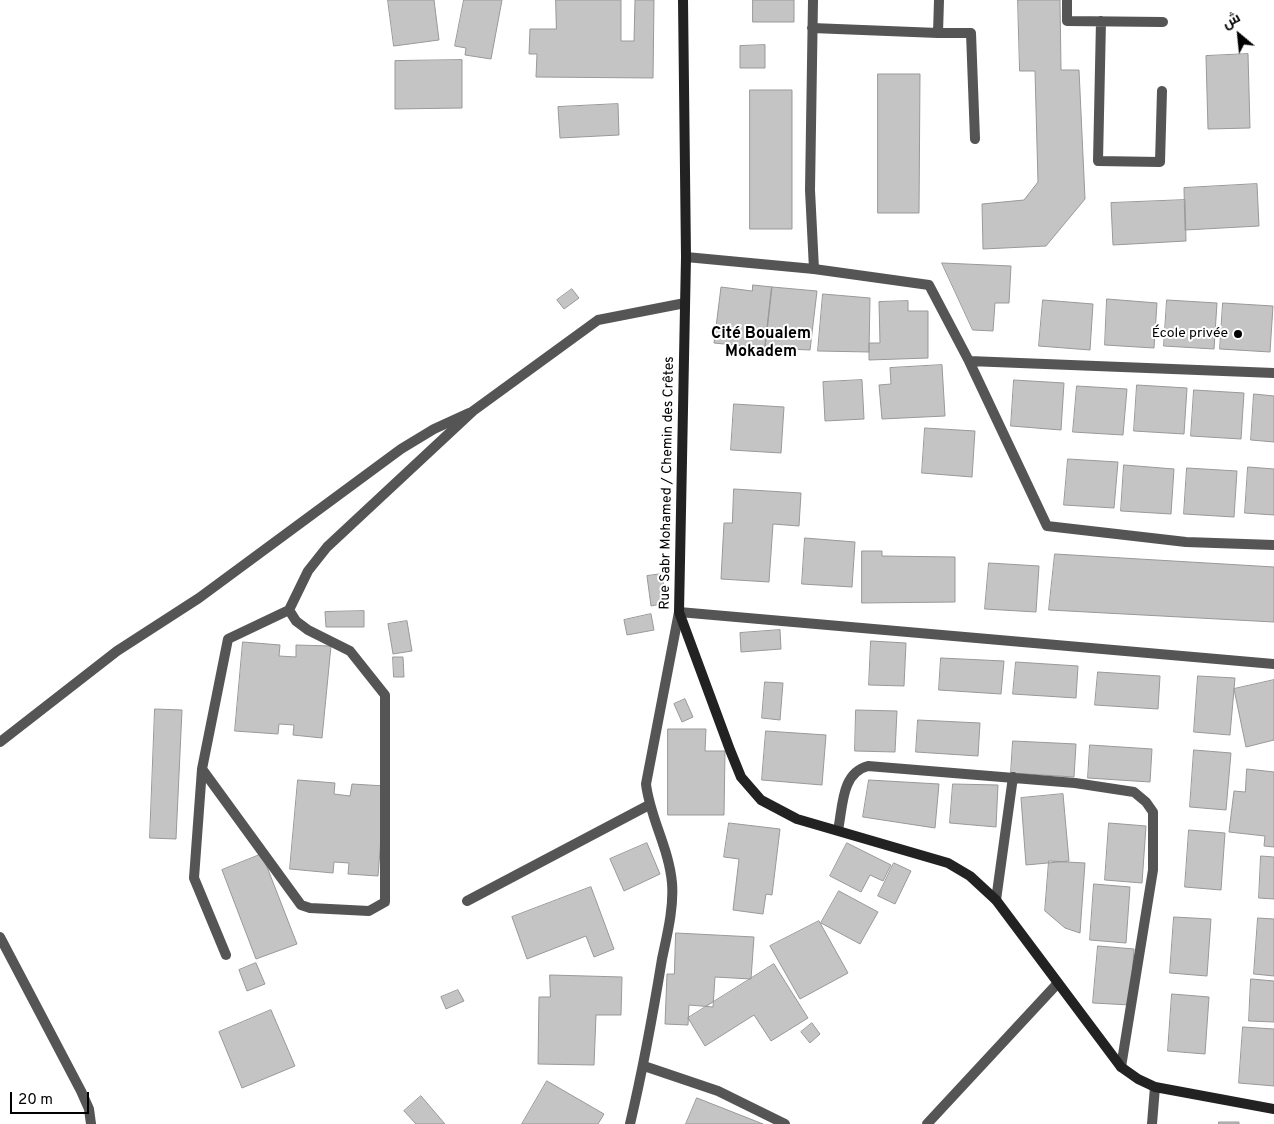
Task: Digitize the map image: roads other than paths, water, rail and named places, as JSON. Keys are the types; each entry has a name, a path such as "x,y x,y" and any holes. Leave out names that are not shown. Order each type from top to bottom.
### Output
{"street":[{"name":"Rue Sabr Mohamed / Chemin des Crêtes","path":"683,0 686,257 679,612 742,777 761,800 797,819 948,863 970,876 996,900 1057,984 1121,1067 1138,1079 1156,1087 1274,1109"},
{"path":"813,0 810,190 814,269"},
{"path":"938,33 939,0"},
{"path":"1067,0 1067,21 1163,22"},
{"path":"1101,21 1098,161 1160,162 1162,91"},
{"path":"812,28 971,33 975,139"},
{"path":"686,257 814,269 930,285 969,361 1048,526 1186,542 1274,545"},
{"path":"226,955 194,878 202,769 228,639 289,610 308,571 328,547 473,412 598,320 685,303"},
{"path":"969,361 1274,373"},
{"path":"0,742 117,651 199,598 400,450 434,429 473,412"},
{"path":"202,769 301,905 310,908 369,910 385,902 385,695 350,651 308,630 296,621 289,610"},
{"path":"630,1124 644,1066 670,911 672,885 669,859 649,805 646,784 679,612 1274,664"},
{"path":"838,830 846,784 850,777 861,768 876,766 1075,783 1134,792 1146,802 1153,812 1153,870 1121,1067"},
{"path":"996,900 1013,778"},
{"path":"467,901 649,805"},
{"path":"0,938 80,1090 89,1109 91,1124"},
{"path":"927,1124 1057,984"},
{"path":"644,1066 718,1091 785,1124"},
{"path":"1152,1124 1156,1087"}],"place":[{"name":"École privée","path":"1238,334"}],"district":[{"name":"Cité Boualem Mokadem","path":"761,344"}]}
